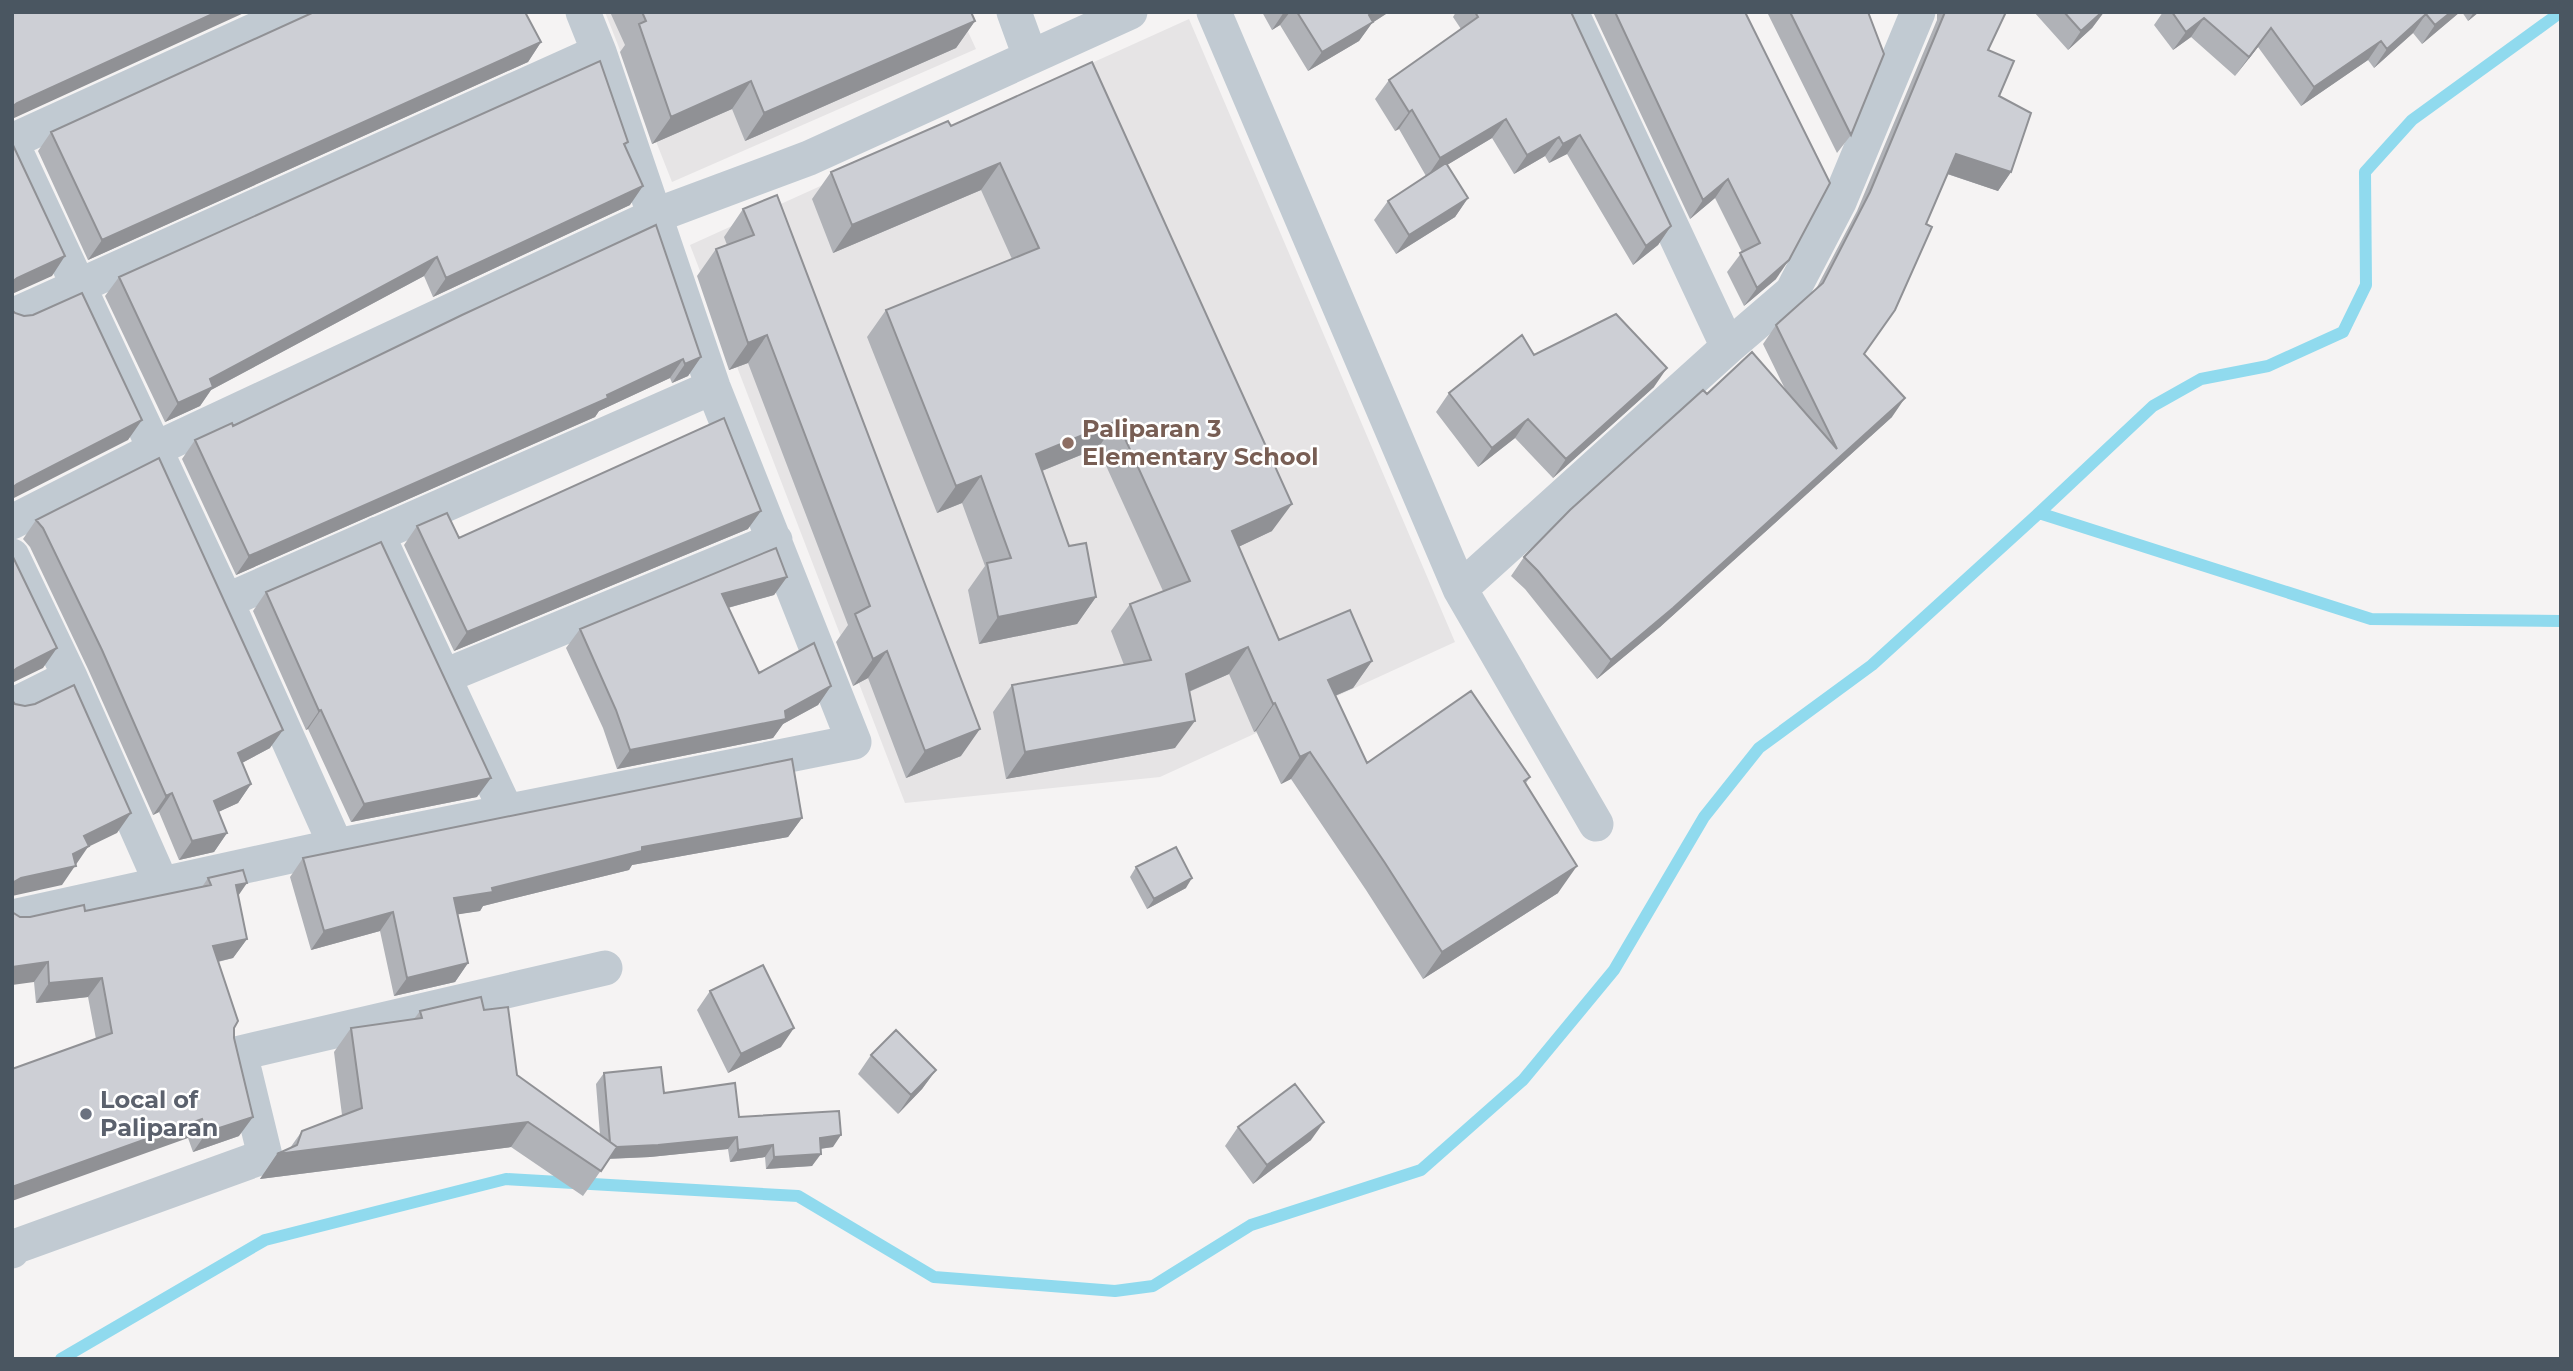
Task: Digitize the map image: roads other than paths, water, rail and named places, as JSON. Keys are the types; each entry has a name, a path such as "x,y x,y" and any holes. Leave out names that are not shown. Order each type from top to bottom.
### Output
{"street":[{"path":"295,12 12,142 226,601 336,846"},
{"path":"12,917 336,846 853,743 713,387 583,12"},
{"path":"1013,12 1030,56"},
{"path":"12,522 155,449 654,216 808,158 1130,12"},
{"path":"1213,12 1460,589 1596,824"},
{"path":"1572,12 1728,346"},
{"path":"1460,589 1728,346 1792,292 1839,202 1918,12"},
{"path":"12,316 599,52"},
{"path":"1821,167 1839,202"},
{"path":"226,601 713,387"},
{"path":"377,534 507,813"},
{"path":"445,676 775,540"},
{"path":"12,556 70,677 162,885"},
{"path":"12,706 70,677"},
{"path":"12,1251 14,1247 265,1156 240,1053 606,968"}],"waterway":[{"path":"61,1359 265,1240 506,1179 798,1196 934,1277 1115,1291 1153,1286 1251,1225 1421,1170 1523,1080 1614,970 1704,817 1759,748 1872,665 2153,406 2201,379 2268,366 2343,332 2366,285 2365,172 2412,120 2561,12"},
{"path":"2039,513 2371,619 2561,621"}],"place":[{"name":"Paliparan 3 Elementary School","path":"1068,443"},
{"name":"Local of Paliparan","path":"86,1114"}]}
